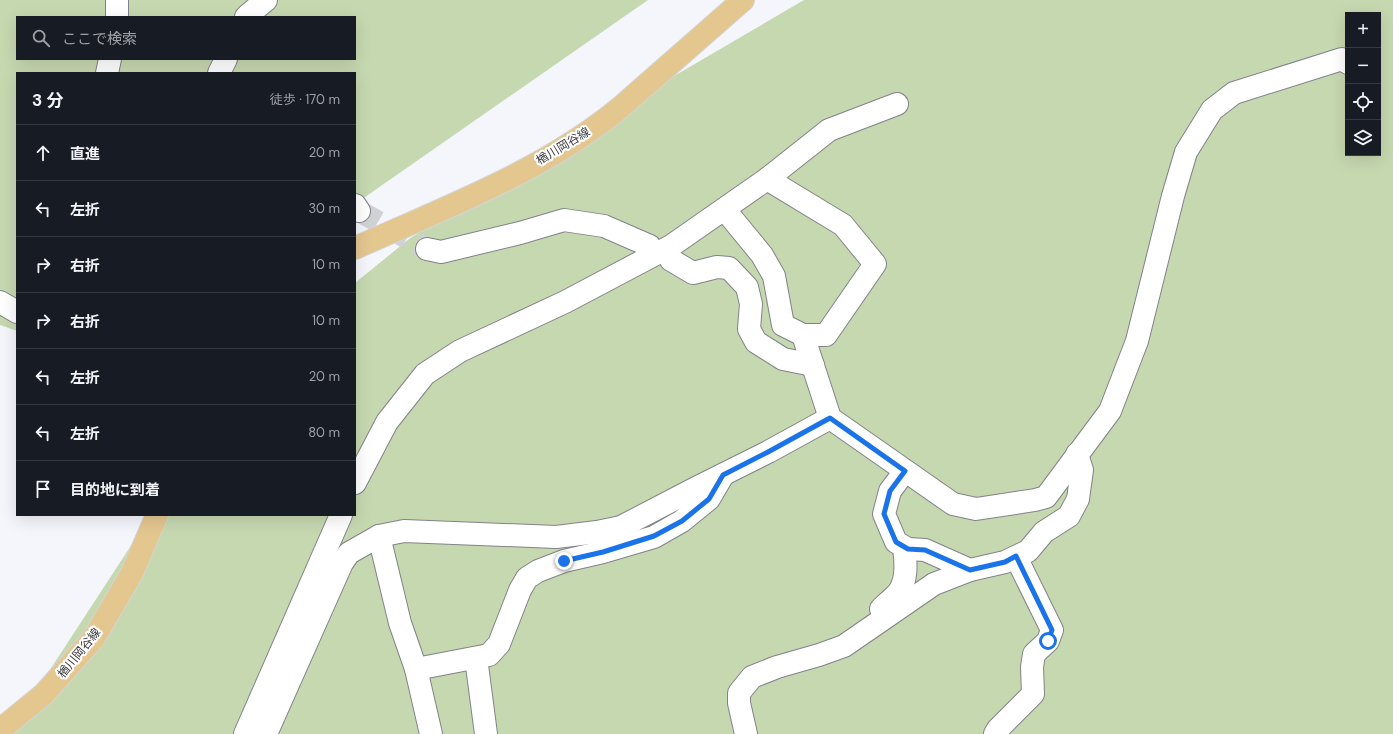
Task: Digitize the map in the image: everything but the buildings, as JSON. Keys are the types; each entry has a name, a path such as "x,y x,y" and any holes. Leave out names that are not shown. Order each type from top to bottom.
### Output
{"main road":[{"name":"楢川岡谷線","path":"356,248 507,179 570,144 616,111 743,0"},
{"name":"楢川岡谷線","path":"0,730 44,694 94,638 132,573 157,516"}],"lane":[{"path":"117,0 117,16"},
{"path":"247,16 266,0"},
{"path":"107,72 110,60"},
{"path":"220,72 226,60"},
{"path":"803,335 830,418 953,504 976,509 1046,497 1110,412 1134,348 1173,196 1186,152 1212,110 1234,93 1342,60 1345,62"},
{"path":"356,481 387,422 425,374 460,351 565,302 671,246 725,210 829,130 897,104"},
{"path":"725,210 762,255 774,276 782,325 803,335 826,335 875,264 844,225 767,179"},
{"path":"428,249 441,252 520,233 564,220 604,226 650,246"},
{"path":"671,260 693,273 717,267 729,268 747,287 751,304 749,329 756,342 783,359 813,365"},
{"path":"0,302 16,311"},
{"path":"266,734 342,563 349,553 379,536 404,531 556,537 597,532 621,527 768,452 830,418"},
{"path":"746,734 739,703 739,693 752,677 777,667 820,655 844,646 934,584 970,570 1005,562 1028,550 1044,532 1069,516 1078,499 1082,470 1077,454"},
{"path":"905,471 890,491 884,514 896,542 904,548 925,550 970,570"},
{"path":"416,669 489,655 499,644 520,590 527,578 538,571 564,561 603,552 654,536 682,521 709,499 723,475"},
{"path":"245,734 341,516"},
{"path":"379,536 400,623 416,669 431,734"},
{"path":"876,625 875,621 878,611 899,593 905,580 906,560 904,548"},
{"path":"995,734 998,729 1034,694 1032,667 1034,654 1048,641 1052,630 1016,556"},
{"path":"476,658 486,734"}],"green space":[{"path":"0,0 648,0 356,203 356,72 16,72 16,331 0,325"},
{"path":"804,0 1393,0 1393,734 8,734 150,516 356,516 356,282 409,239 621,107"}],"tunnel":[{"path":"359,211 427,249"}],"route":[{"path":"564,561 603,552 654,536 682,521 709,499 723,475 830,418 905,471 890,491 884,514 896,542 904,548 925,550 970,570 1005,562 1016,556 1052,630 1048,641"}]}
